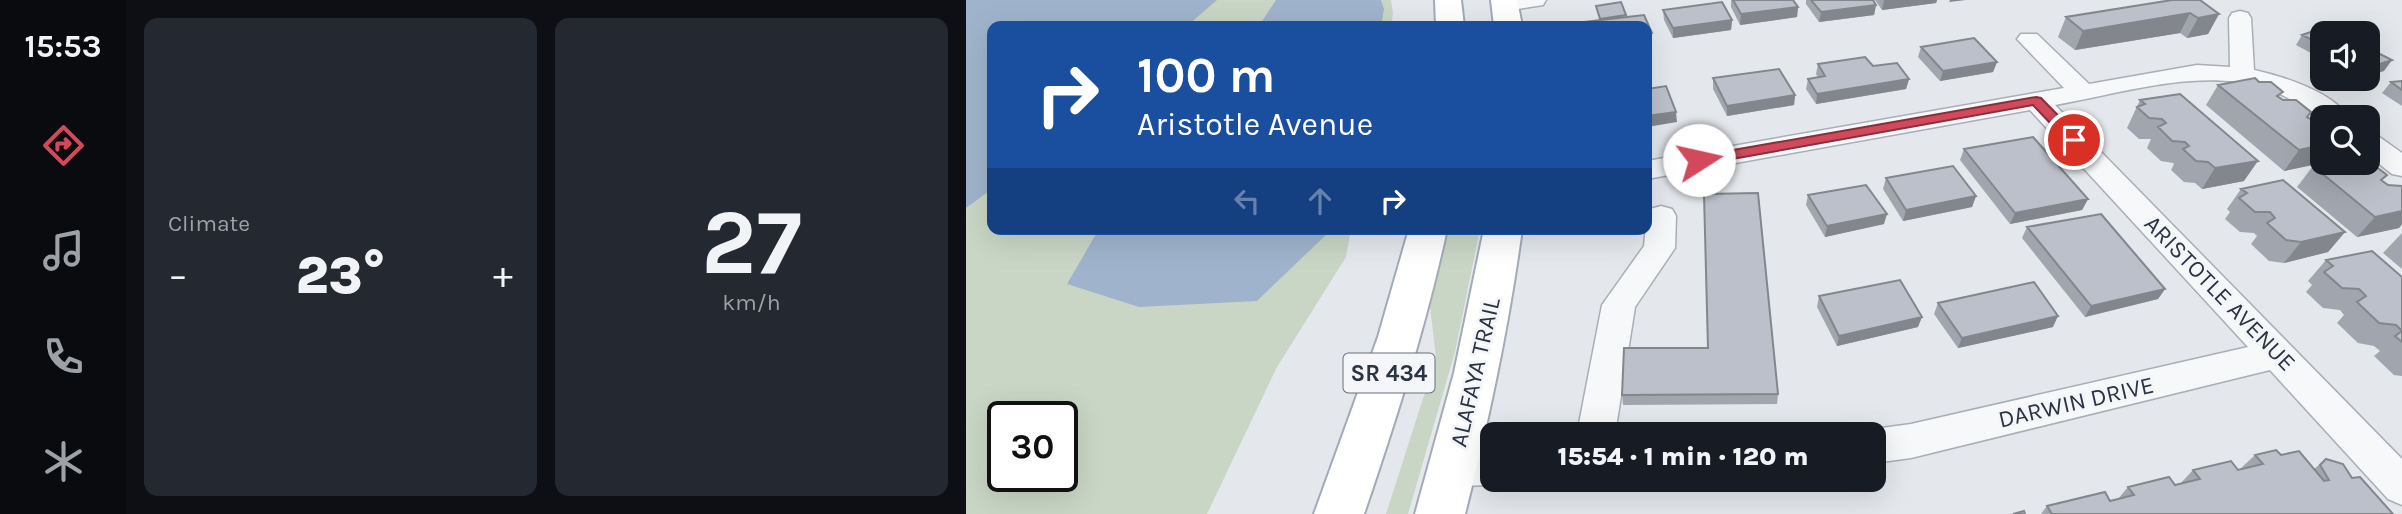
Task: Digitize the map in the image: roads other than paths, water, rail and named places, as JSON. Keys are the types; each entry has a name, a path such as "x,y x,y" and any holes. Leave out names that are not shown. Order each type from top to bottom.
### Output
{"main road":[{"path":"1448,0 1450,21"},
{"name":"SR 434","path":"1339,514 1409,308 1427,235"},
{"name":"ALAFAYA TRAIL","path":"1440,514 1473,467 1480,358 1502,235"}],"street":[{"path":"1506,10 1535,0"},
{"path":"2240,18 2242,74"},
{"path":"2029,39 2083,92"},
{"path":"1652,169 2197,72 2242,74 2285,85 2316,105"},
{"name":"ARISTOTLE AVENUE","path":"2036,101 2402,486"},
{"path":"2380,151 2402,167"},
{"path":"1597,422 1619,305 1659,248 1661,216"},
{"name":"DARWIN DRIVE","path":"1886,444 1911,441 2278,354"}],"water":[{"path":"966,0 1217,0 1193,21 987,21 987,193 966,208"},
{"path":"1276,0 1381,0 1384,9 1382,21 1262,21"},
{"path":"1096,235 1326,235 1257,301 1139,307 1067,284"}]}
